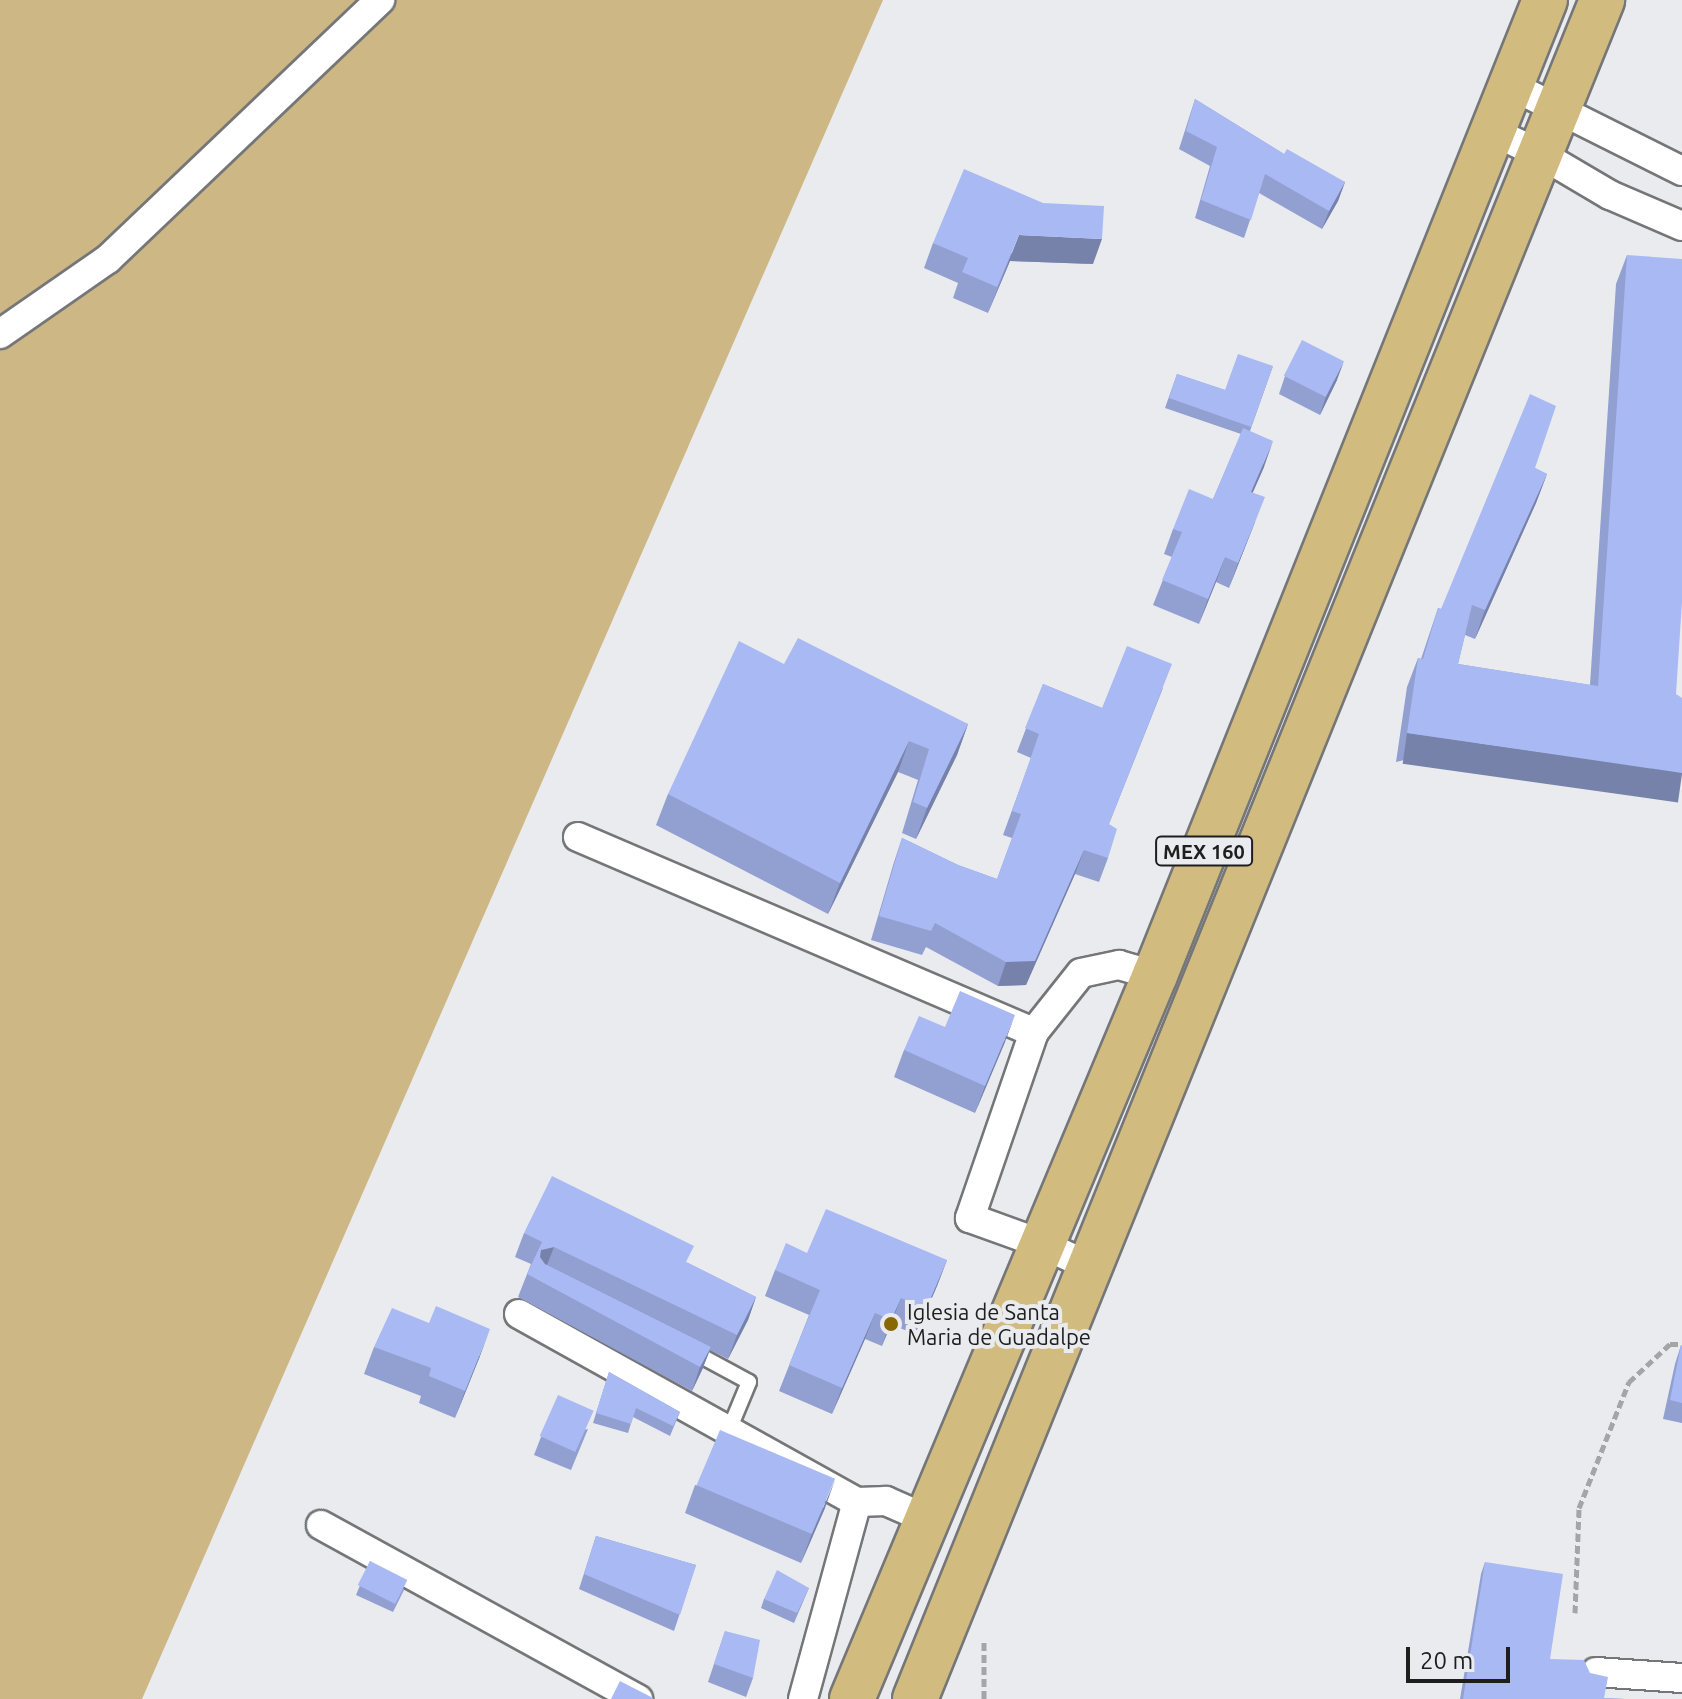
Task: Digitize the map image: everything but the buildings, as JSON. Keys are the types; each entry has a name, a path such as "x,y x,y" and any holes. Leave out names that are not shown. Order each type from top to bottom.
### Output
{"main road":[{"name":"MEX 160","path":"852,1699 1155,975 1490,130 1512,86 1545,0"},
{"name":"MEX 160","path":"915,1699 1542,155 1602,0"}],"street":[{"path":"0,334 108,259 380,0"},
{"path":"1512,86 1651,159 1682,171"},
{"path":"1490,130 1542,155 1610,195 1682,226"},
{"path":"578,837 1034,1032"},
{"path":"1091,1267 1042,1244 970,1218 1034,1032 1081,973 1119,965 1155,975"},
{"path":"519,1314 857,1502 886,1501 927,1519"},
{"path":"803,1699 857,1502"},
{"path":"321,1525 638,1699"},
{"path":"1596,1672 1682,1678"}],"lane":[{"path":"676,1343 749,1382 729,1430"}],"path":[{"path":"1575,1613 1579,1508 1595,1466 1629,1382 1670,1344 1682,1344"}],"shaded area":[{"path":"0,0 883,0 142,1699 0,1699"}],"place":[{"name":"Iglesia de Santa Maria de Guadalpe","path":"891,1324"}]}
